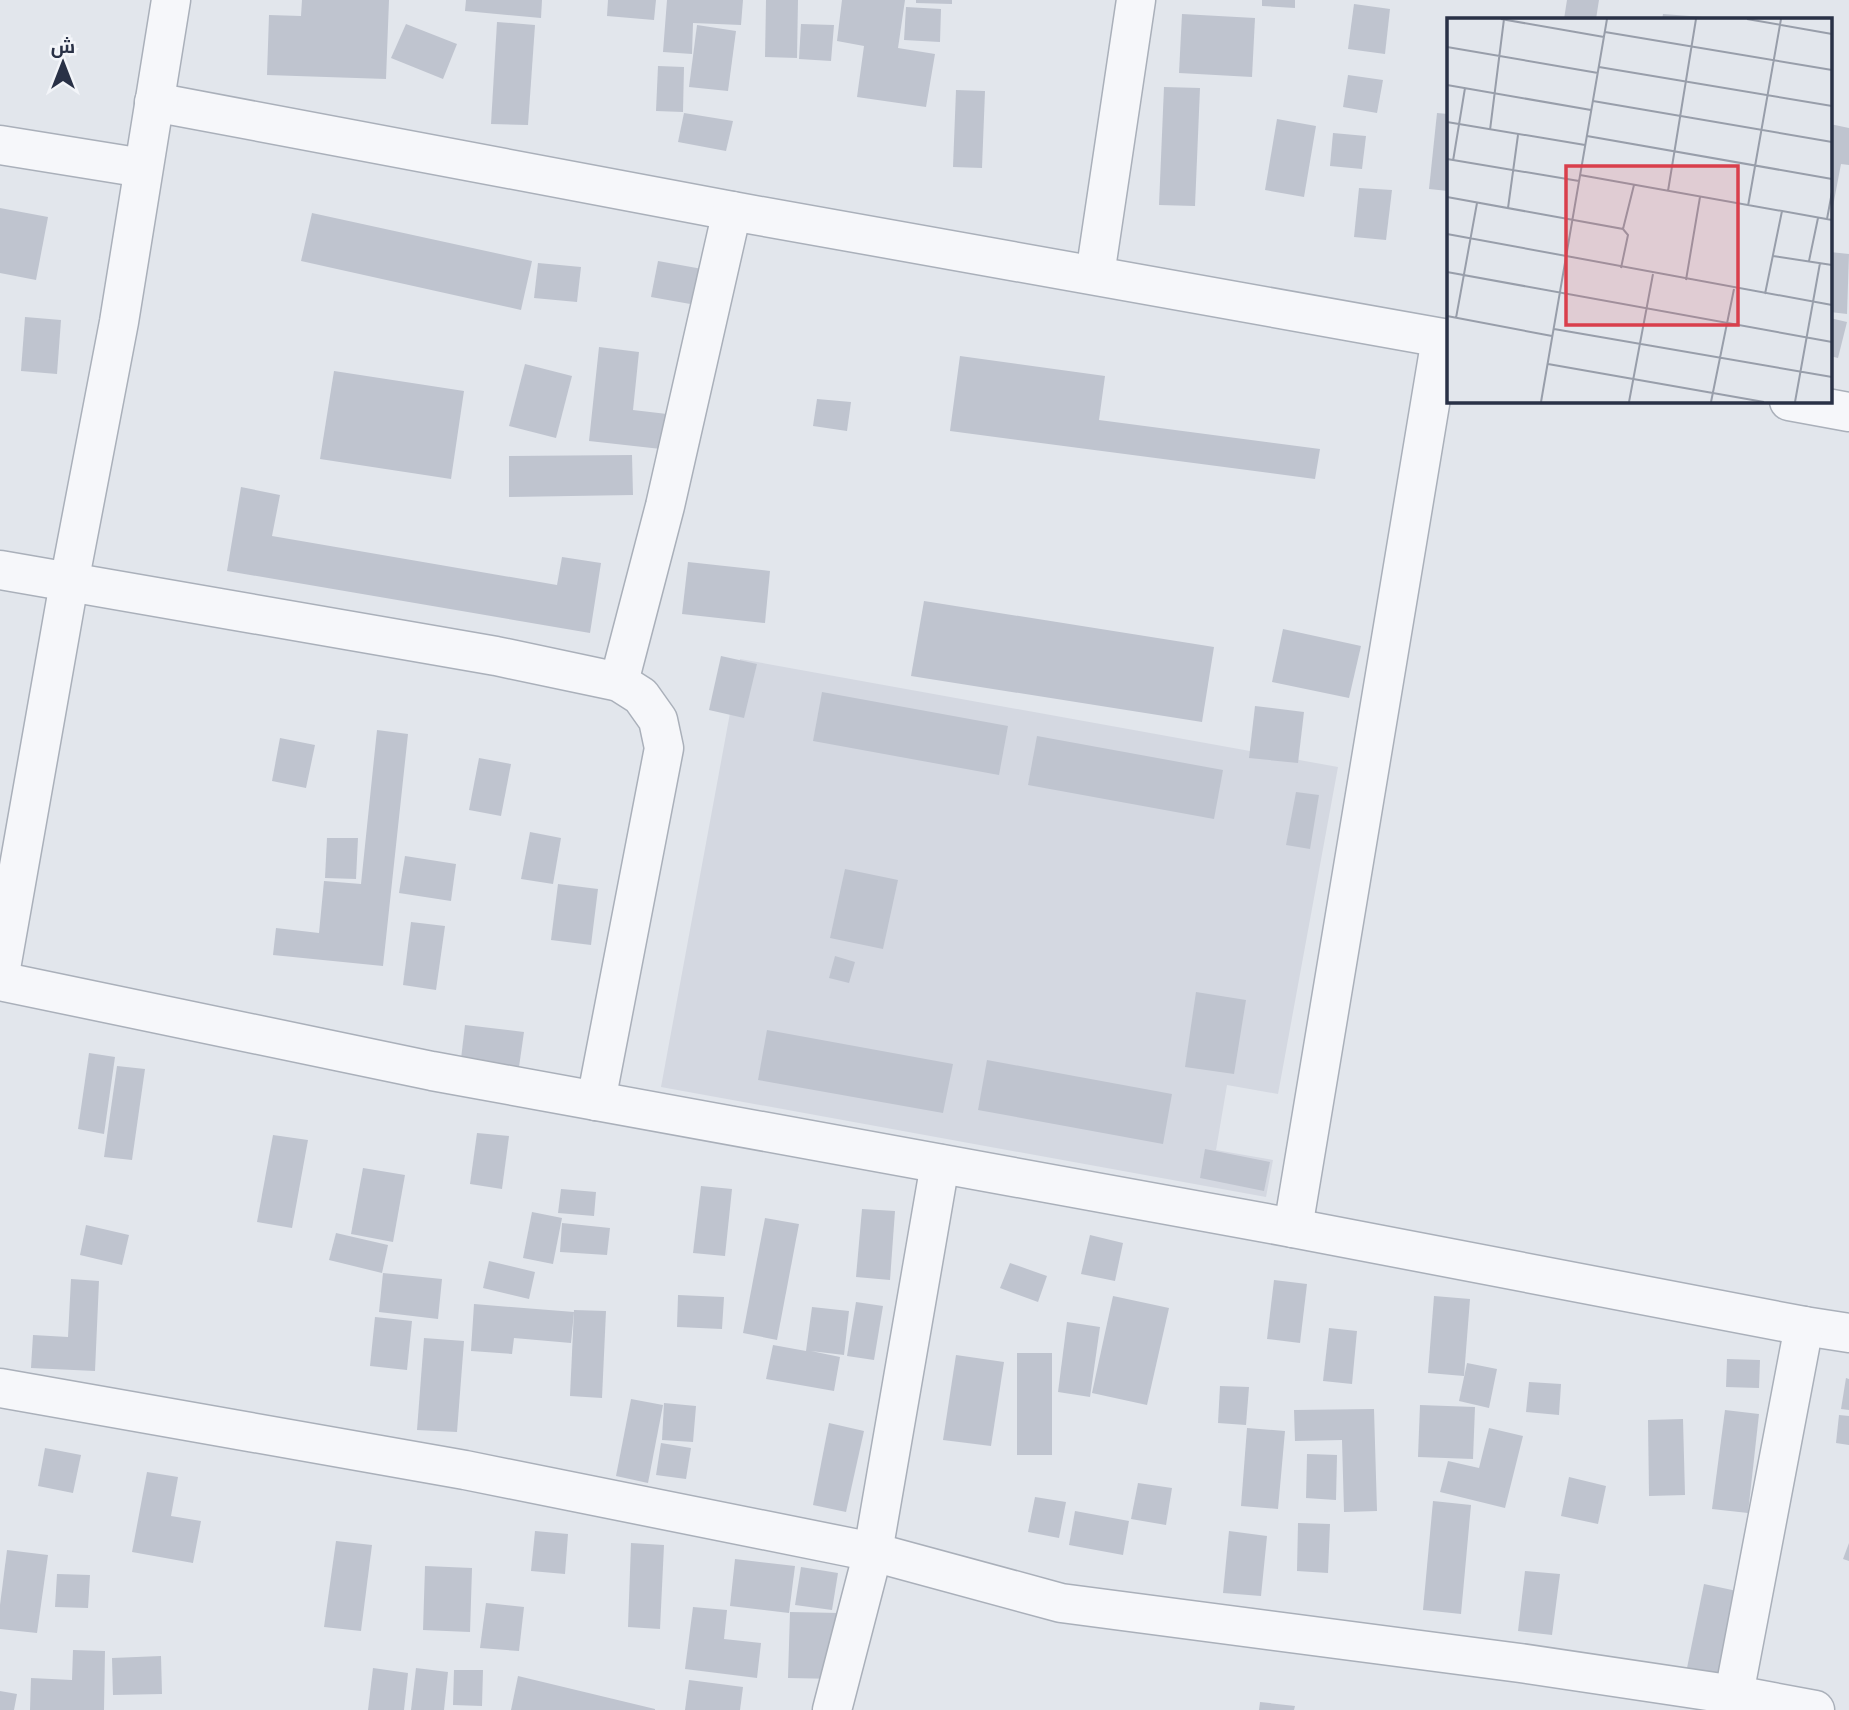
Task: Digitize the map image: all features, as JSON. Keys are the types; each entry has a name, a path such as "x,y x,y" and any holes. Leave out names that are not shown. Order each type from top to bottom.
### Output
{"street":[{"path":"0,974 69,583 119,322 171,0"},
{"path":"1095,275 1136,0"},
{"path":"154,102 732,211 1444,339 1293,1228"},
{"path":"0,145 143,167"},
{"path":"619,682 665,506 732,211"},
{"path":"1794,402 1849,412"},
{"path":"0,570 496,656 619,682 641,696 658,720 664,748 596,1101"},
{"path":"0,981 432,1071 1293,1228 1849,1333"},
{"path":"832,1710 873,1552 940,1164"},
{"path":"1733,1703 1804,1326"},
{"path":"0,1388 465,1470 873,1552 1061,1603 1520,1663 1733,1703 1815,1710"}],"shaded area":[{"path":"740,659 1338,767 1278,1094 1227,1085 1216,1150 1273,1160 1266,1197 661,1087"}],"building":[{"path":"302,0 389,0 386,79 267,75 269,15 301,16"},
{"path":"466,0 542,0 541,18 465,11"},
{"path":"608,0 656,0 654,20 607,16"},
{"path":"667,0 743,0 741,25 693,23 692,54 663,52"},
{"path":"766,0 798,0 797,58 765,57"},
{"path":"842,0 905,0 898,48 935,54 926,107 857,97 864,46 837,41"},
{"path":"916,0 952,0 952,4 916,3"},
{"path":"1262,0 1295,0 1295,8 1262,6"},
{"path":"1567,0 1599,0 1596,18 1564,18"},
{"path":"1354,4 1390,9 1385,54 1348,49"},
{"path":"906,7 941,9 940,42 904,40"},
{"path":"1182,14 1255,18 1252,77 1179,73"},
{"path":"1663,14 1703,17 1703,18 1662,18"},
{"path":"497,22 535,25 528,125 491,124"},
{"path":"406,24 457,44 443,79 391,58"},
{"path":"801,24 834,25 831,61 799,59"},
{"path":"697,25 736,31 728,91 689,87"},
{"path":"658,66 684,67 683,112 656,111"},
{"path":"1348,75 1383,80 1377,113 1343,107"},
{"path":"1164,87 1200,88 1195,206 1159,205"},
{"path":"956,90 985,91 982,168 953,167"},
{"path":"684,113 733,121 726,151 678,142"},
{"path":"1437,113 1447,114 1447,191 1429,189"},
{"path":"1277,119 1316,126 1304,197 1265,190"},
{"path":"1832,124 1849,128 1849,165 1841,164 1832,212"},
{"path":"1333,133 1366,136 1362,169 1330,166"},
{"path":"1359,188 1392,190 1386,240 1354,237"},
{"path":"0,208 48,217 36,280 0,273"},
{"path":"312,213 532,261 521,310 301,261"},
{"path":"1832,252 1849,254 1847,314 1832,312"},
{"path":"658,261 730,274 724,310 651,297"},
{"path":"538,263 581,267 577,302 534,298"},
{"path":"25,317 61,320 57,374 21,371"},
{"path":"1832,318 1847,322 1838,358 1832,356"},
{"path":"599,347 639,352 633,410 701,418 697,453 589,441"},
{"path":"960,356 1105,376 1099,420 1320,449 1315,479 950,431"},
{"path":"525,364 572,376 556,438 509,426"},
{"path":"334,371 464,391 451,479 320,459"},
{"path":"817,399 851,402 847,431 813,426"},
{"path":"632,455 633,495 509,497 509,456"},
{"path":"241,487 280,495 272,536 557,585 562,557 601,563 590,633 227,571"},
{"path":"688,562 770,571 765,623 682,614"},
{"path":"924,601 1214,647 1202,722 911,676"},
{"path":"1283,629 1361,646 1349,698 1272,682"},
{"path":"721,656 757,664 744,718 709,710"},
{"path":"822,692 1008,726 999,775 813,741"},
{"path":"1255,706 1304,712 1298,763 1249,758"},
{"path":"377,730 408,734 383,966 273,955 276,928 319,933 324,881 361,884"},
{"path":"1037,736 1223,770 1214,819 1028,785"},
{"path":"280,738 315,745 306,788 272,781"},
{"path":"479,758 511,764 501,816 469,810"},
{"path":"1296,792 1319,795 1310,849 1286,845"},
{"path":"530,832 561,838 553,884 521,879"},
{"path":"327,838 358,838 356,879 325,878"},
{"path":"405,856 456,864 451,901 399,893"},
{"path":"845,869 898,880 883,949 830,938"},
{"path":"558,884 598,889 591,945 551,940"},
{"path":"411,922 445,926 436,990 403,985"},
{"path":"835,956 855,962 849,983 829,978"},
{"path":"1196,992 1246,1000 1234,1074 1185,1067"},
{"path":"465,1025 524,1032 519,1067 461,1059"},
{"path":"767,1030 953,1064 943,1113 758,1080"},
{"path":"89,1053 115,1057 104,1134 78,1129"},
{"path":"987,1060 1172,1094 1163,1144 978,1110"},
{"path":"117,1066 145,1069 132,1160 104,1157"},
{"path":"477,1133 509,1136 502,1189 470,1184"},
{"path":"273,1135 308,1140 292,1228 257,1222"},
{"path":"1205,1149 1270,1162 1264,1191 1200,1178"},
{"path":"363,1168 405,1175 393,1242 351,1234"},
{"path":"701,1186 732,1189 725,1256 693,1253"},
{"path":"561,1189 596,1192 594,1216 558,1213"},
{"path":"862,1209 895,1211 890,1280 856,1277"},
{"path":"532,1212 562,1218 553,1264 523,1258"},
{"path":"765,1218 799,1224 777,1340 743,1333"},
{"path":"562,1223 610,1228 607,1255 560,1252"},
{"path":"86,1225 129,1235 122,1265 80,1255"},
{"path":"336,1233 388,1245 382,1273 329,1260"},
{"path":"1090,1235 1123,1243 1115,1281 1081,1274"},
{"path":"489,1261 535,1272 529,1299 483,1288"},
{"path":"1010,1263 1047,1276 1038,1302 1000,1288"},
{"path":"383,1273 442,1279 438,1319 379,1312"},
{"path":"71,1279 99,1281 95,1371 31,1368 33,1335 68,1337"},
{"path":"1274,1280 1307,1284 1300,1343 1267,1339"},
{"path":"678,1295 724,1297 722,1329 677,1327"},
{"path":"1113,1296 1169,1308 1147,1405 1092,1393"},
{"path":"1434,1296 1470,1299 1464,1376 1428,1373"},
{"path":"856,1302 883,1306 874,1360 847,1356"},
{"path":"474,1304 574,1312 571,1343 514,1338 512,1354 471,1351"},
{"path":"812,1307 849,1311 844,1355 811,1351 840,1357 834,1391 766,1379 773,1345 806,1351"},
{"path":"574,1310 606,1311 602,1398 570,1396"},
{"path":"375,1317 412,1321 407,1370 370,1366"},
{"path":"1067,1322 1100,1327 1090,1397 1058,1392"},
{"path":"1329,1328 1357,1331 1352,1384 1323,1381"},
{"path":"424,1338 464,1341 457,1432 417,1430"},
{"path":"1017,1353 1052,1353 1052,1455 1017,1455"},
{"path":"956,1355 1004,1362 991,1446 943,1440"},
{"path":"1727,1359 1760,1360 1759,1388 1726,1387"},
{"path":"1467,1363 1497,1369 1489,1408 1459,1401"},
{"path":"1846,1378 1849,1379 1849,1410 1841,1409"},
{"path":"1529,1382 1561,1384 1559,1415 1526,1412"},
{"path":"1220,1386 1249,1387 1246,1425 1218,1423"},
{"path":"631,1399 663,1405 648,1483 616,1476"},
{"path":"664,1403 696,1406 693,1442 662,1440"},
{"path":"1420,1405 1475,1407 1473,1459 1418,1457"},
{"path":"1374,1409 1377,1511 1344,1512 1342,1440 1295,1441 1294,1410"},
{"path":"1725,1410 1759,1414 1748,1513 1712,1509"},
{"path":"1839,1415 1849,1416 1849,1445 1836,1443"},
{"path":"1683,1419 1685,1495 1649,1496 1648,1420"},
{"path":"829,1423 864,1431 846,1512 813,1505"},
{"path":"1247,1428 1285,1431 1278,1509 1241,1506"},
{"path":"1489,1428 1523,1436 1505,1508 1440,1492 1448,1461 1479,1468"},
{"path":"661,1443 691,1448 686,1479 656,1475"},
{"path":"45,1448 81,1455 73,1493 38,1486"},
{"path":"1307,1454 1337,1455 1336,1500 1306,1498"},
{"path":"147,1472 178,1477 171,1516 201,1521 193,1563 132,1552"},
{"path":"1569,1477 1606,1486 1598,1524 1561,1516"},
{"path":"1138,1483 1172,1488 1166,1525 1131,1519"},
{"path":"1035,1497 1066,1502 1059,1538 1028,1532"},
{"path":"1433,1501 1471,1505 1461,1614 1423,1610"},
{"path":"1075,1511 1129,1521 1123,1555 1069,1545"},
{"path":"1298,1523 1330,1524 1328,1573 1297,1571"},
{"path":"535,1531 568,1534 565,1574 531,1571"},
{"path":"1229,1531 1267,1536 1261,1596 1223,1593"},
{"path":"336,1541 372,1545 361,1631 324,1627"},
{"path":"631,1543 664,1545 660,1629 628,1627"},
{"path":"1849,1543 1849,1561 1843,1559"},
{"path":"7,1550 48,1555 37,1633 0,1629 0,1605"},
{"path":"735,1559 795,1566 789,1613 730,1606"},
{"path":"425,1566 472,1568 470,1632 423,1630"},
{"path":"801,1567 838,1573 832,1610 795,1605"},
{"path":"1525,1571 1560,1574 1552,1635 1518,1631"},
{"path":"57,1574 90,1575 88,1608 55,1607"},
{"path":"1704,1584 1751,1594 1732,1677 1687,1668"},
{"path":"486,1603 524,1607 519,1651 480,1648"},
{"path":"693,1607 727,1610 724,1639 761,1643 757,1678 685,1669"},
{"path":"790,1612 840,1613 837,1679 788,1678"},
{"path":"73,1650 105,1651 104,1710 30,1710 31,1678 72,1680"},
{"path":"161,1656 162,1694 113,1695 112,1658"},
{"path":"373,1668 408,1673 404,1710 368,1710"},
{"path":"416,1668 448,1672 444,1710 411,1710"},
{"path":"454,1670 483,1670 482,1706 453,1705"},
{"path":"518,1676 655,1709 655,1710 511,1710"},
{"path":"689,1680 743,1687 740,1710 685,1710"},
{"path":"0,1691 17,1694 14,1710 0,1710"},
{"path":"1260,1702 1295,1706 1294,1710 1259,1710"}]}
